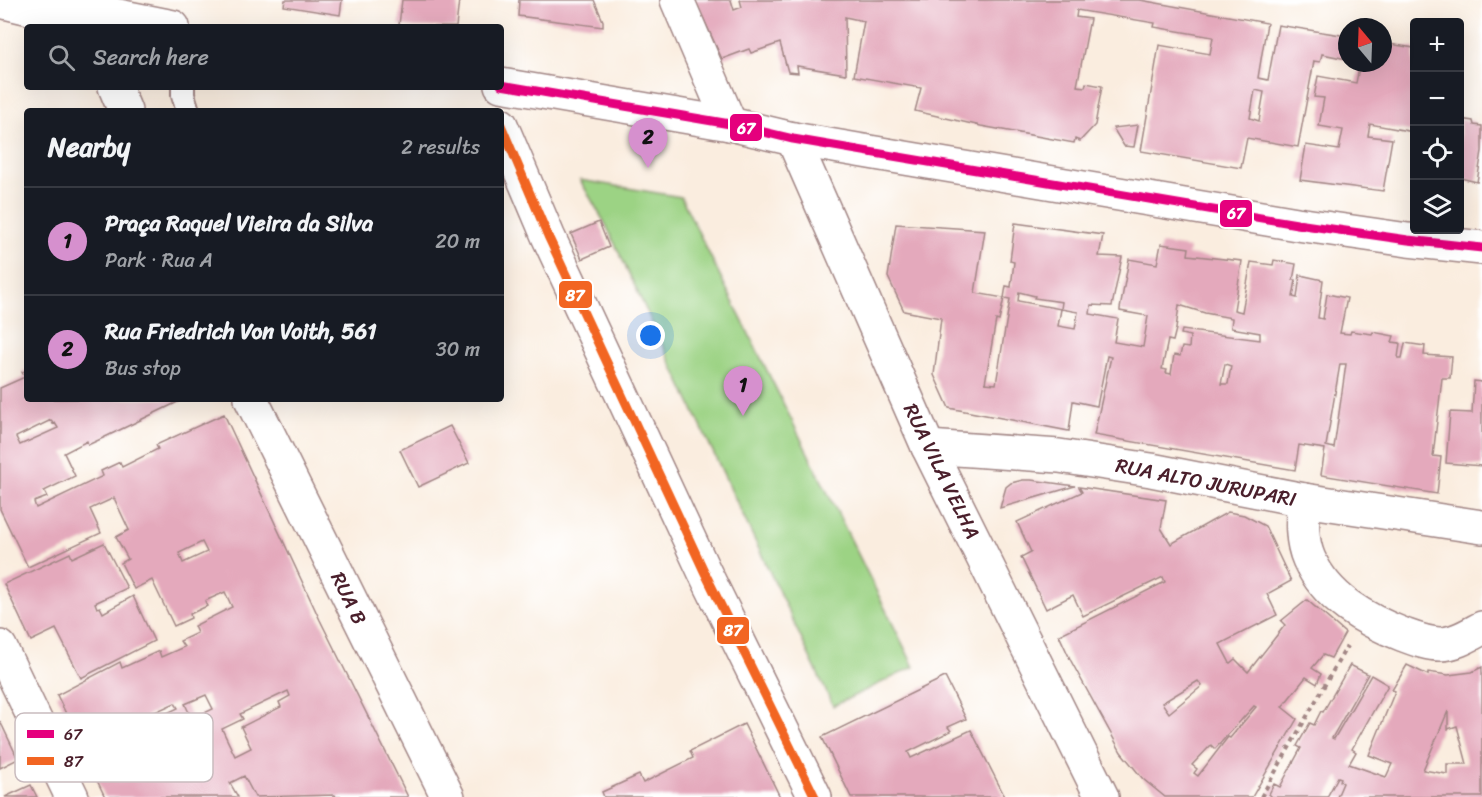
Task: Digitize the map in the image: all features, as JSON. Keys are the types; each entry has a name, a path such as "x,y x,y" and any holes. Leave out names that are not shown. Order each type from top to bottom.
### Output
{"street":[{"path":"677,0 730,124"},
{"path":"0,1 38,9 102,14 157,24"},
{"path":"504,86 730,124 793,139 1297,224 1482,248"},
{"path":"116,90 124,108"},
{"path":"486,90 494,108"},
{"path":"504,132 548,236 704,571 815,797"},
{"name":"RUA VILA VELHA","path":"793,139 928,447 1102,797"},
{"name":"RUA B","path":"252,402 448,797"},
{"name":"RUA ALTO JURUPARI","path":"928,447 1059,456 1151,470 1304,500 1482,527"},
{"path":"1304,500 1302,530 1309,558 1323,583 1339,599 1363,616 1417,640 1440,644 1463,639 1482,628"},
{"path":"0,647 32,713"},
{"path":"65,782 72,797"}],"lane":[{"path":"183,90 187,108"}],"path":[{"path":"1261,797 1363,616"}],"green space":[{"path":"580,180 681,197 914,667 833,706 606,225"}],"building":[{"path":"285,0 342,0 340,15 284,6"},
{"path":"402,0 459,0 456,24 399,24"},
{"path":"519,0 594,0 603,21 603,27 518,16"},
{"path":"695,0 731,0 734,10 742,7 740,0 1140,0 1267,23 1258,78 1268,80 1278,25 1338,35 1338,57 1322,54 1320,62 1314,61 1298,147 1247,138 1241,168 1141,151 1159,45 1210,54 1213,37 1154,27 1155,23 1077,10 1076,17 1090,19 1077,86 1085,87 1086,83 1102,86 1095,125 1080,141 1075,139 1074,143 915,111 921,88 854,76 864,21 845,17 846,74 797,66 798,73 788,72 780,43 751,53 749,49 722,59","holes":["1255,90 1264,92 1259,121 1250,118"]},
{"path":"1392,44 1410,47 1410,131 1370,124 1368,136 1392,139 1383,191 1300,180 1306,145 1339,150 1343,130 1319,126 1324,98 1314,97 1318,76 1356,83 1358,72 1392,72"},
{"path":"1464,120 1482,126 1482,151 1477,182 1464,179"},
{"path":"1138,125 1134,147 1124,146 1113,128"},
{"path":"599,222 609,247 582,259 571,234"},
{"path":"1015,223 1103,235 1099,256 1122,257 1112,306 1091,305 1090,314 1118,319 1114,342 1143,347 1148,316 1120,311 1129,259 1157,264 1161,244 1189,248 1188,255 1242,261 1234,310 1242,312 1251,262 1273,265 1274,260 1296,264 1293,297 1297,298 1300,275 1323,280 1318,318 1323,319 1327,294 1347,298 1340,333 1350,334 1351,331 1372,334 1373,332 1394,336 1392,342 1400,343 1398,358 1402,358 1405,343 1425,346 1424,355 1452,357 1450,378 1442,378 1433,456 1441,457 1437,494 1321,475 1325,449 1299,445 1295,470 1094,435 1111,357 1107,356 1097,406 1073,401 1069,431 949,408 934,375 941,318 904,311 888,277 896,224 985,230 975,293 1004,298 1006,286 1011,287 1014,262 1010,261","holes":["1019,292 1035,296 1034,298 1062,302 1061,309 1018,301","1004,298 1010,299 996,384 985,383 996,320 999,321","1179,305 1232,318 1231,328 1260,333 1260,340 1182,330 1181,334 1190,336 1189,348 1182,347 1180,356 1174,355 1171,374 1162,369 1168,340 1173,341","1061,309 1078,312 1075,329 1058,326","1225,364 1231,366 1228,384 1221,384","1340,364 1346,364 1334,448 1326,446"]},
{"path":"24,377 24,402 178,402 88,445 87,441 64,453 75,476 44,491 47,497 34,502 36,508 103,476 101,471 120,462 122,467 158,449 156,445 224,414 320,620 408,797 336,797 335,795 255,797 244,776 230,783 238,797 105,797 98,782 213,782 213,713 205,713 213,709 206,695 185,704 189,713 168,713 178,708 175,703 153,713 66,713 57,695 120,662 122,668 159,651 161,657 184,647 180,641 197,633 194,626 232,607 225,592 205,601 207,606 190,614 191,618 174,626 152,580 134,589 121,563 128,559 116,537 129,530 114,498 90,509 101,533 28,567 0,509 0,388","holes":["51,420 58,428 20,445 16,437","202,542 207,552 183,563 179,553","288,691 290,696 279,702 281,707 241,727 251,748 235,756 222,729 243,719 240,714"]},
{"path":"1474,381 1482,382 1482,466 1446,463 1450,412 1472,413"},
{"path":"450,426 469,463 418,487 400,450"},
{"path":"1023,480 1075,486 1000,508 1006,487"},
{"path":"1079,487 1166,500 1161,528 1171,544 1228,512 1244,515 1265,526 1291,581 1267,594 1277,615 1220,644 1230,663 1235,659 1248,672 1285,625 1281,621 1307,600 1345,633 1331,658 1323,655 1312,668 1321,674 1317,684 1306,677 1282,707 1297,719 1252,797 1165,797 1143,779 1121,752 1059,635 1165,582 1163,577 1083,616 1073,595 1046,609 1021,557 1031,552 1017,522 1082,492","holes":["1198,681 1202,686 1169,713 1162,703","1254,706 1256,707 1230,738 1228,737 1198,776 1194,773 1197,769 1192,765 1211,745 1215,749"]},
{"path":"104,543 127,588 95,603 97,608 100,607 103,613 133,596 154,641 81,678 56,629 31,641 4,584 70,553 72,558"},
{"path":"1350,665 1368,674 1332,738 1334,739 1371,675 1388,685 1352,749 1356,752 1349,764 1386,777 1392,764 1369,755 1395,691 1392,690 1407,665 1428,675 1428,672 1448,675 1472,672 1482,667 1482,797 1337,797 1343,783 1338,777 1327,797 1272,797 1269,794 1274,784 1280,787 1301,748 1297,746 1310,723 1314,725 1321,711 1323,712","holes":["1448,711 1448,729 1457,726 1467,764 1447,764 1447,774 1423,770"]},
{"path":"945,677 966,719 948,727 951,731 908,752 911,758 971,730 1005,797 851,797 822,737"},
{"path":"0,721 15,753 15,760 0,768"},
{"path":"744,724 780,797 604,797 602,792 639,775 643,783 693,758 690,751"},
{"path":"31,785 37,797 5,797"}],"transit line":[{"name":"67","path":"504,86 730,124 793,139 1297,224 1482,248"},
{"name":"87","path":"504,132 548,236 704,571 815,797"}],"place":[{"name":"Rua Friedrich Von Voith, 561","path":"648,168"},
{"name":"Praça Raquel Vieira da Silva","path":"743,416"}]}
